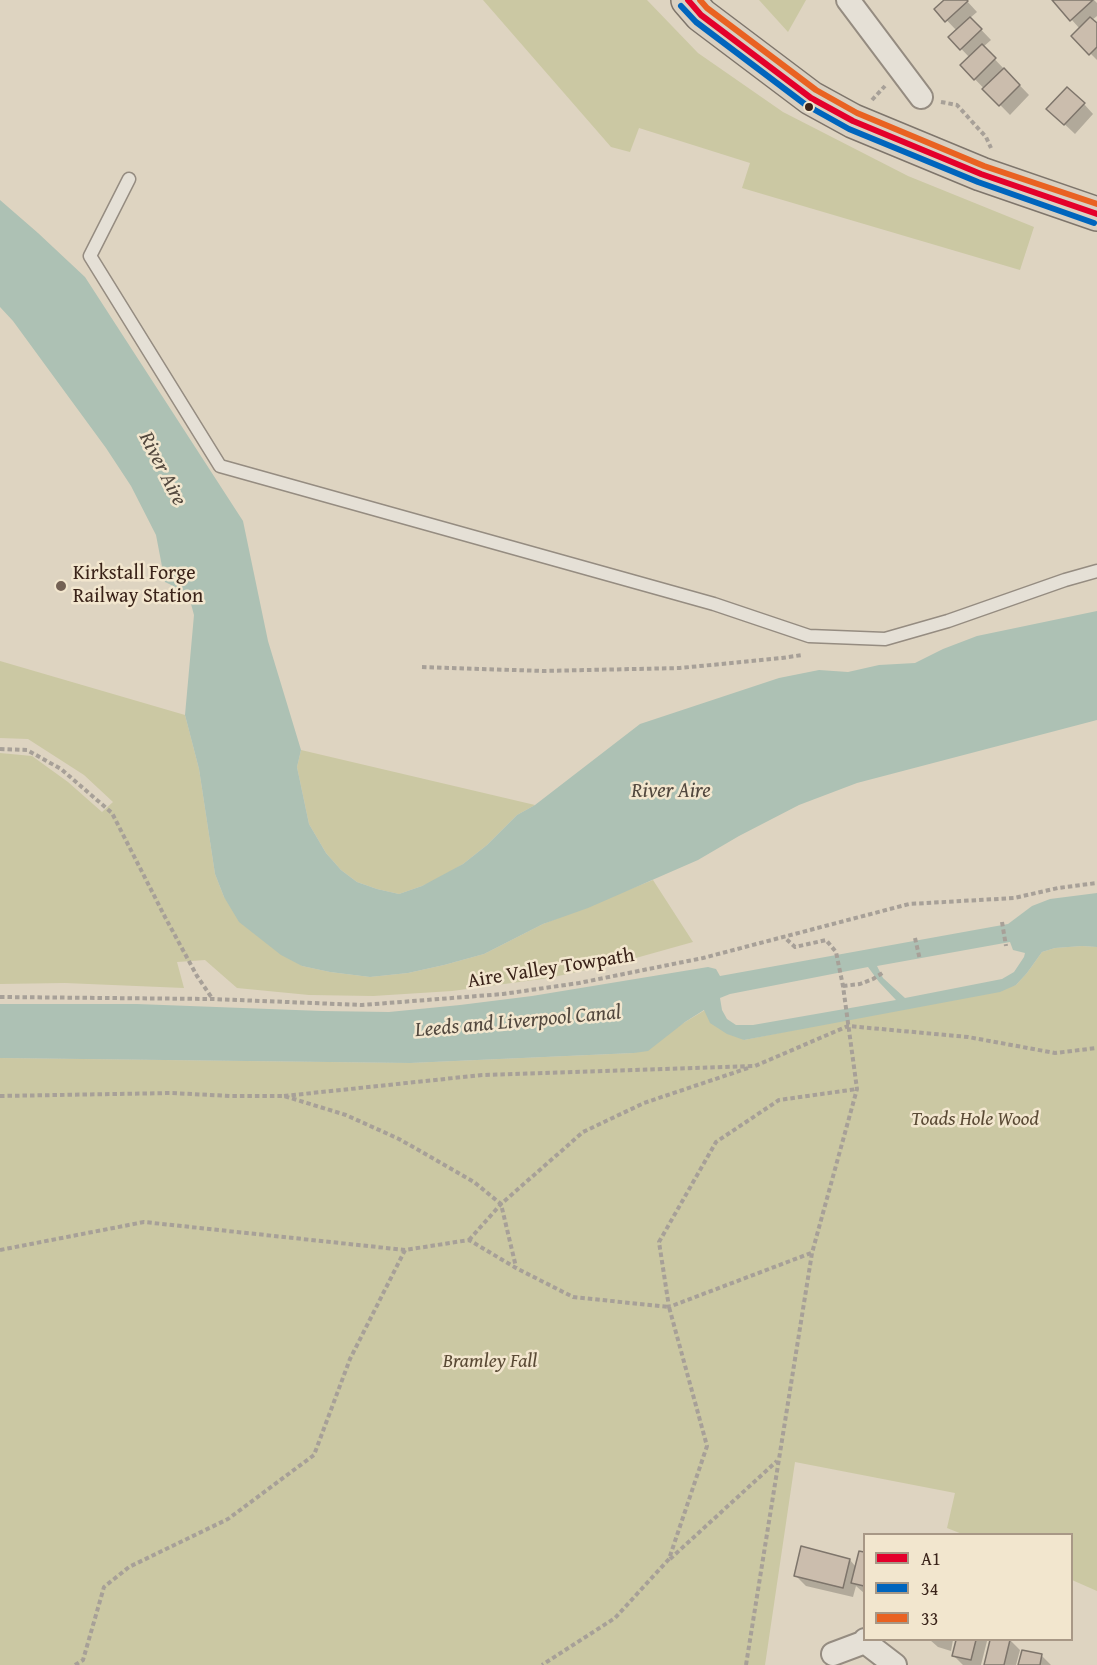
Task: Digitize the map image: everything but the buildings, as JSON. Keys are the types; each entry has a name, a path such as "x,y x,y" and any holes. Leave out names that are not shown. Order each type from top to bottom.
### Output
{"main road":[{"path":"688,0 701,15 811,98 853,121 1007,184 1097,214"}],"street":[{"path":"848,0 921,97"},
{"path":"833,1654 865,1641 896,1665"}],"lane":[{"path":"129,179 90,256 220,466 714,604 809,636 885,639 948,621 1065,580 1097,572"}],"path":[{"path":"853,121 900,70"},
{"path":"921,97 957,105 986,137 1007,184"},
{"path":"422,667 543,671 680,668 805,654"},
{"path":"0,749 27,750 61,769 112,813 165,917 212,999"},
{"name":"Aire Valley Towpath","path":"0,997 212,999 362,1005 502,994 579,983 703,958 909,904 1014,898 1058,888 1097,884"},
{"path":"1002,922 1006,946"},
{"path":"746,1665 812,1253 857,1089 836,952 826,940 795,947 784,937"},
{"path":"915,938 920,960"},
{"path":"843,986 860,984 884,972"},
{"path":"0,1250 144,1222 405,1250 469,1240 501,1204 583,1132 644,1103 755,1066 848,1026 968,1037 1056,1053 1097,1048"},
{"path":"0,1096 172,1093 284,1096 482,1076 755,1066"},
{"path":"669,1559 707,1446 669,1307 659,1242 716,1142 779,1100 857,1089"},
{"path":"284,1096 346,1115 399,1139 474,1182 501,1204 516,1268"},
{"path":"469,1240 516,1268 573,1297 669,1307 812,1253"},
{"path":"75,1665 83,1660 104,1587 129,1567 228,1519 314,1455 350,1359 405,1250"},
{"path":"542,1665 615,1618 669,1559 778,1460"}],"green space":[{"path":"483,0 647,0 698,53 783,112 908,176 1034,227 1020,270 742,188 750,163 639,128 630,152 611,147"},
{"path":"759,0 806,0 788,32"},
{"path":"0,661 185,715 199,769 215,874 224,897 302,966 370,977 408,973 444,965 484,954 543,924 653,880 693,942 618,963 549,978 452,991 373,996 309,995 237,988 205,960 177,962 184,988 65,983 0,984 0,753 32,756 68,782 102,812 113,802 84,775 28,739 0,738"},
{"path":"301,750 535,805 517,815 487,845 442,877 399,894 377,889 357,882 341,870 326,853 309,824 297,767"},
{"name":"Bramley Fall","path":"1097,947 1097,1591 1073,1580 1073,1533 960,1533 947,1528 955,1493 795,1462 765,1665 0,1665 0,1058 410,1063 634,1053 705,1010 744,1040 1016,985 1042,952 1055,948"}],"water":[{"name":"River Aire","path":"0,200 85,277 243,521 268,641 301,750 297,767 309,824 326,853 341,870 357,882 399,894 422,886 463,864 487,845 517,815 535,805 640,724 779,678 819,670 848,672 879,665 915,663 977,636 1097,611 1097,720 857,783 799,805 698,860 588,908 543,924 484,954 408,973 370,977 302,966 281,955 239,922 224,897 215,874 199,769 185,715 194,615 188,593 165,582 156,535 131,486 106,448 13,321 0,307"},
{"name":"Leeds and Liverpool Canal","path":"1097,893 1097,947 1055,948 1042,952 1016,985 1000,992 744,1040 727,1034 710,1023 704,1010 648,1051 634,1053 410,1063 0,1058 0,1004 137,1004 389,1012 460,1005 532,996 708,967 716,969 720,976 1008,924 1032,906 1050,899","holes":["1010,942 1013,950 1025,953 1014,972 1002,979 905,998 883,978 877,966","868,967 896,1000 753,1025 736,1025 727,1019 722,1010 720,998 730,994"]}],"transit line":[{"name":"A1","path":"688,0 701,15 811,98 853,121 981,174 1097,214"},
{"name":"33","path":"700,0 707,8 816,90 857,113 984,166 1097,204"},
{"name":"34","path":"681,6 696,22 806,105 849,129 978,182 1094,223"}],"place":[{"name":"Kirkstall Forge Railway Station","path":"61,586"}],"park label":[{"name":"Toads Hole Wood","path":"975,1120"}]}
